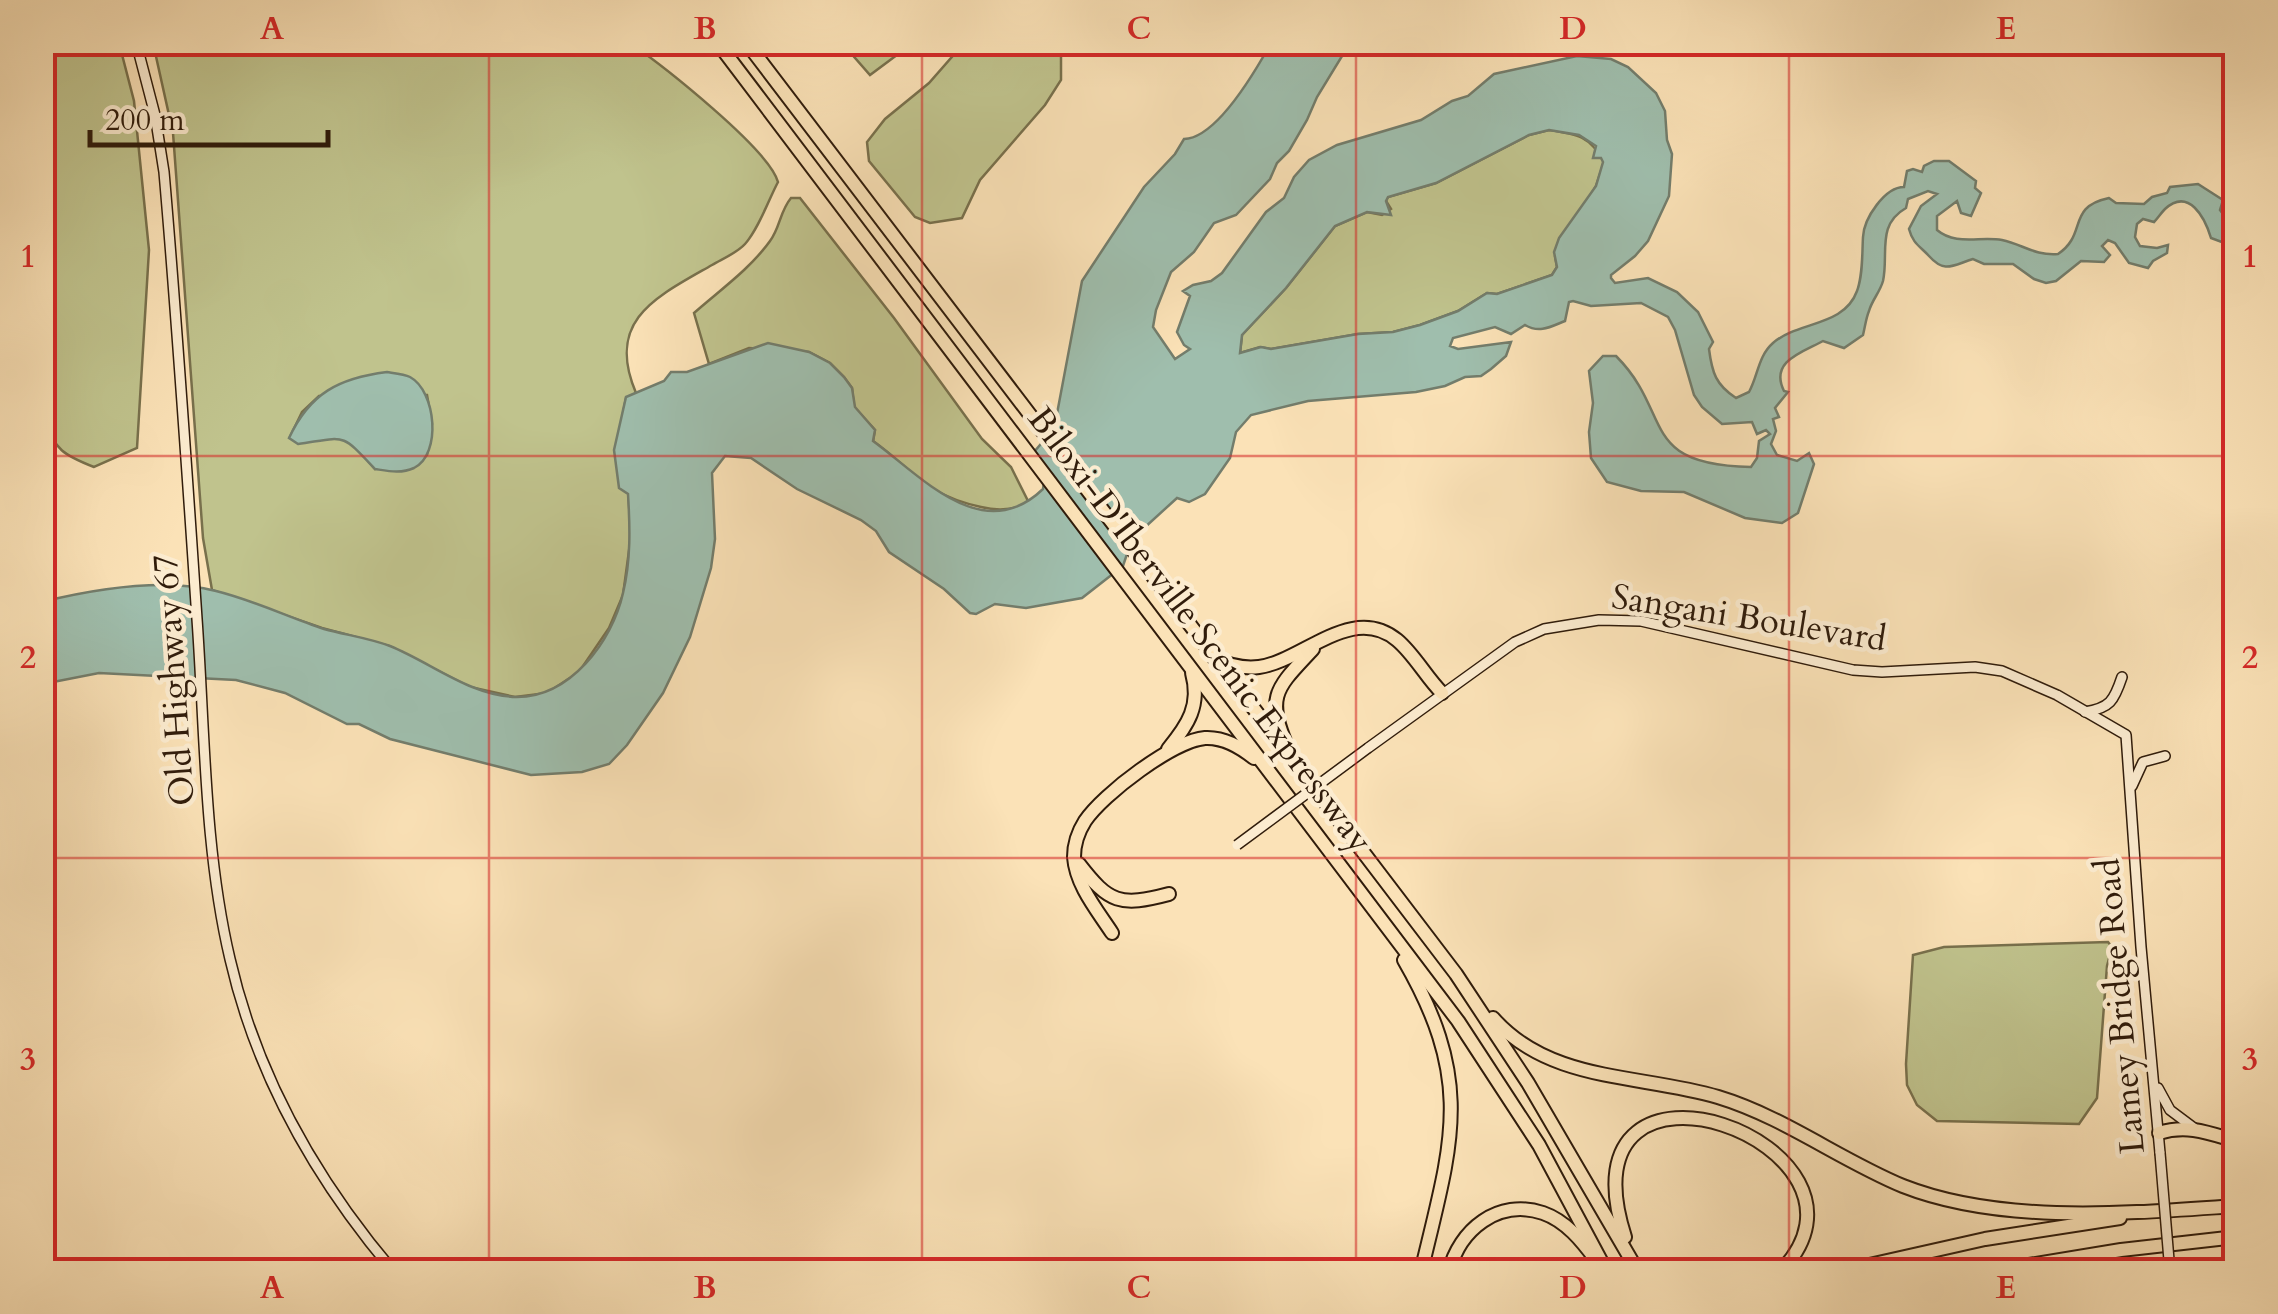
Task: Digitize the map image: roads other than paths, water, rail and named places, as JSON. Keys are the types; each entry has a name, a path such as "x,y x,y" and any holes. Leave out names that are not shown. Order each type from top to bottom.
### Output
{"highway":[{"name":"Biloxi-D'Iberville Scenic Expressway","path":"718,42 1447,1006 1508,1096 1573,1204 1606,1272"},
{"name":"Biloxi-D'Iberville Scenic Expressway","path":"746,42 1456,974 1528,1083 1635,1267"},
{"path":"1211,657 1237,666 1262,667 1356,628 1379,630 1398,640 1442,694"},
{"path":"1298,769 1280,730 1276,703 1283,680 1319,642"},
{"path":"1163,755 1193,714 1195,683 1187,663"},
{"path":"1112,933 1082,886 1074,858 1079,832 1102,802 1163,755 1189,742 1214,738 1233,744 1268,769"},
{"path":"1074,858 1106,896 1130,900 1169,894"},
{"path":"1386,927 1434,1015 1449,1072 1450,1148 1421,1272"},
{"path":"1456,974 1497,1023 1548,1060 1584,1071 1688,1088 1722,1098 1773,1118 1880,1175 1944,1200 1998,1210 2236,1206"},
{"path":"1635,1267 1615,1195 1620,1158 1626,1146 1648,1126 1678,1116 1716,1121 1750,1136 1780,1158 1795,1178 1806,1203 1806,1230 1793,1258 1780,1272"},
{"path":"2159,1133 2175,1128 2196,1129 2236,1141"},
{"path":"1838,1272 1985,1239 2192,1209"},
{"path":"1448,1272 1453,1255 1470,1229 1496,1214 1528,1210 1545,1214 1570,1230 1606,1272"},
{"path":"1986,1272 2236,1237"}],"main road":[{"name":"Old Highway 67","path":"136,42 155,115 164,172 203,703 220,903 230,958 247,1019 273,1087 314,1166 358,1230 394,1272"},
{"name":"Sangani Boulevard","path":"1237,845 1504,650 1533,633 1585,621 1653,624 1853,670 1988,668 2019,677 2126,735"},
{"path":"2085,712 2106,709 2122,678"},
{"name":"Lamey Bridge Road","path":"2126,735 2170,1272"},
{"path":"2130,793 2143,762 2165,756"},
{"path":"2155,1083 2170,1110 2196,1129"}]}
